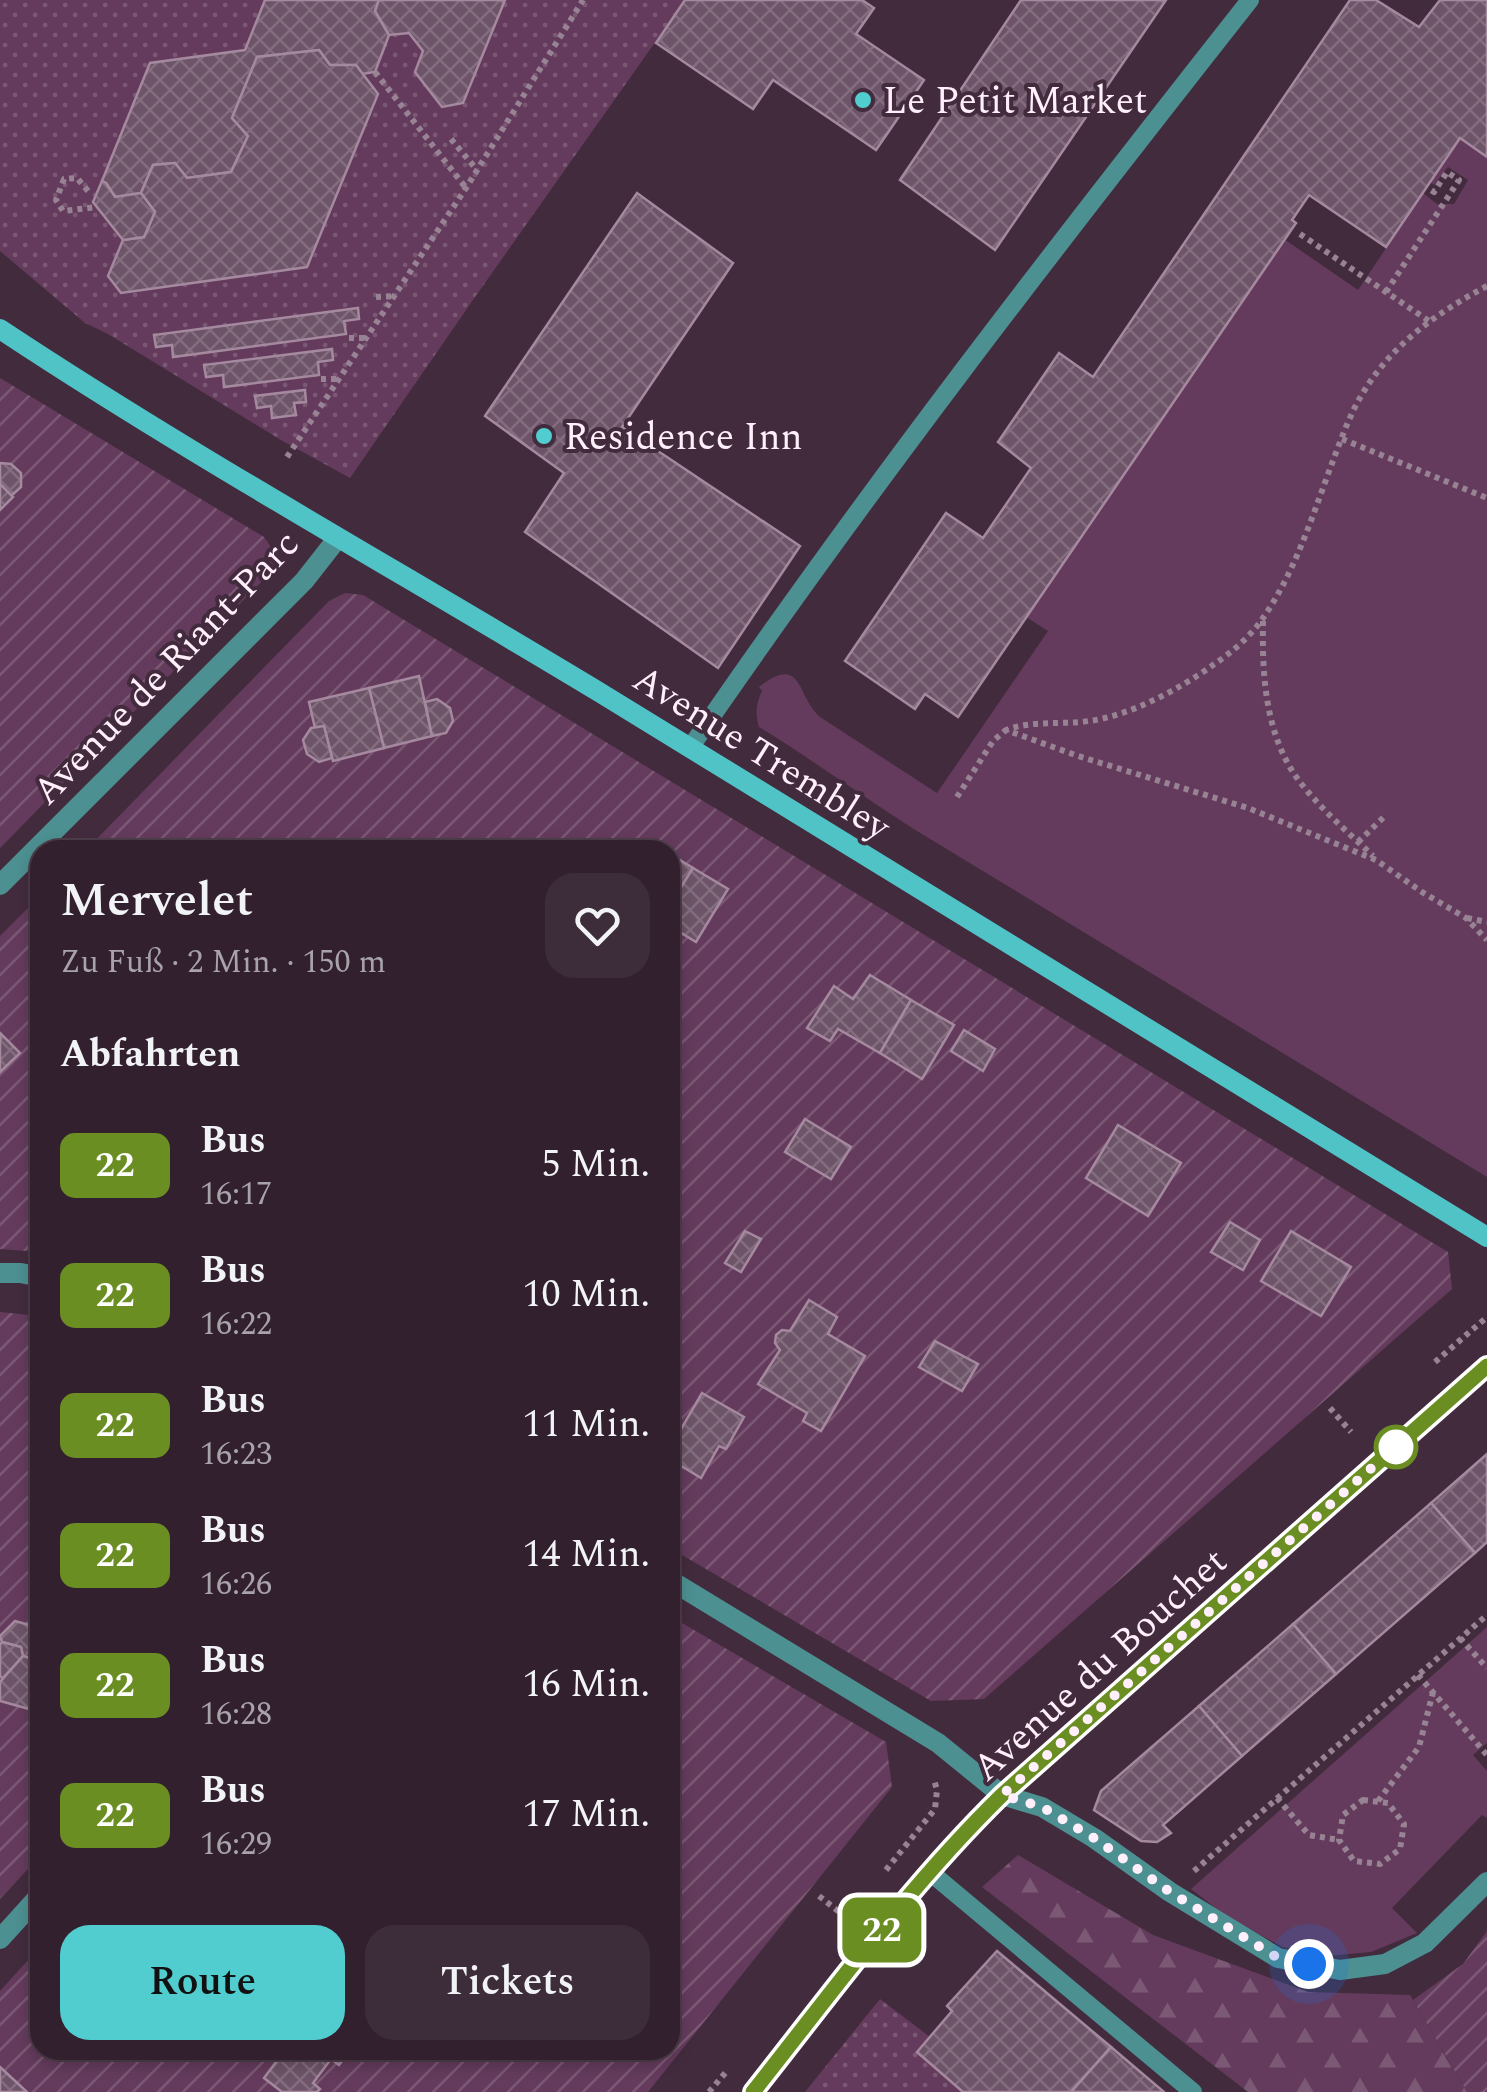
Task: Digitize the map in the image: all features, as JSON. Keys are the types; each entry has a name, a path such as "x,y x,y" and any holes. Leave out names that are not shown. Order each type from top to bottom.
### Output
{"street":[{"name":"Avenue Trembley","path":"0,329 104,398 690,748 1487,1237"},
{"name":"Avenue de Riant-Parc","path":"45,840 304,581 337,539"},
{"name":"Avenue de Riant-Parc","path":"0,885 30,855"},
{"path":"0,1274 30,1275"},
{"name":"Avenue du Bouchet","path":"753,2092 930,1872 1002,1795 1487,1366"},
{"path":"680,1586 938,1743 1002,1795 1042,1807 1278,1958 1340,1970 1385,1964 1425,1943 1487,1882"},
{"path":"0,1939 30,1906"}],"lane":[{"path":"690,748 791,601 1039,269 1250,0"},
{"path":"930,1872 1192,2092"}],"path":[{"path":"287,458 466,188 583,0"},
{"path":"375,72 466,188"},
{"path":"451,139 477,170"},
{"path":"1386,292 1459,180 1448,172 1434,192 1428,188"},
{"path":"88,191 78,178 64,179 56,200 63,211 97,207"},
{"path":"1300,234 1430,321"},
{"path":"957,797 1006,730 1028,723 1091,721 1111,716 1152,700 1213,666 1244,640 1263,620 1296,556 1354,409 1372,380 1393,354 1430,321 1487,286"},
{"path":"376,297 394,296"},
{"path":"348,338 366,338"},
{"path":"322,379 339,380"},
{"path":"1342,439 1487,498"},
{"path":"1263,620 1266,691 1280,746 1305,787 1376,860 1466,918 1487,940"},
{"path":"1006,730 1248,808 1376,860"},
{"path":"1358,842 1386,815"},
{"path":"1466,918 1487,922"},
{"path":"1435,1362 1487,1317"},
{"path":"1330,1408 1351,1432"},
{"path":"1170,1892 1487,1614"},
{"path":"1460,1638 1487,1668"},
{"path":"1418,1675 1487,1755"},
{"path":"1377,1802 1419,1747 1433,1692"},
{"path":"880,1877 935,1809 937,1790 933,1774"},
{"path":"1278,1798 1309,1836 1339,1840"},
{"path":"1363,1800 1388,1803 1404,1824 1400,1849 1380,1864 1354,1861 1339,1840 1342,1815 1363,1800"},
{"path":"819,1896 847,1918 858,1904"},
{"path":"710,2092 732,2064"}],"green space":[{"path":"0,0 685,0 350,478 85,323 0,251"},
{"path":"1460,138 1487,157 1487,1177 917,831 759,727 757,713 762,691 759,687 784,674 791,676 820,717 937,793 1048,631 1026,617 1284,239 1358,290 1423,193 1437,204 1454,204 1468,180 1448,167 1434,185 1430,182"},
{"path":"0,378 264,537 273,557 271,572 0,848"},
{"path":"345,593 363,595 1448,1252 1452,1289 984,1699 931,1701 680,1554 680,840 96,840 329,601"},
{"path":"30,906 30,1251 0,1249 0,936"},
{"path":"0,1312 30,1315 30,1867 0,1899"},
{"path":"680,1622 886,1742 892,1787 680,2052"},
{"path":"1487,1627 1487,1743 1473,1755 1487,1771 1487,1818 1482,1815 1392,1908 1417,1933 1371,1952 1327,1956 1283,1947 1231,1920 1191,1889"},
{"path":"1018,1855 1153,1935 1308,1992 1410,1995 1467,2092 1248,2092 982,1887"},
{"path":"1487,1931 1487,2092 1467,2092 1413,2000 1463,1964"},
{"path":"30,1958 30,2060 674,2060 648,2092 0,2092 0,1991"},
{"path":"880,1999 930,2037 917,2053 963,2092 805,2092"}],"building":[{"path":"265,0 379,0 375,11 389,35 375,72 362,74 356,65 330,65 319,50 257,57 232,118 248,136 231,172 187,178 175,163 153,165 141,193 115,197 102,181 150,63 245,50"},
{"path":"379,0 505,0 463,103 442,107 415,72 423,51 409,33 389,35 375,11"},
{"path":"685,0 862,0 874,8 856,34 924,80 876,150 773,80 753,109 656,43"},
{"path":"1021,0 1166,0 995,250 900,180"},
{"path":"1350,0 1376,0 1419,27 1440,0 1487,0 1487,157 1460,138 1386,247 1309,195 1292,220 1296,223 958,717 925,694 915,709 845,661 946,513 983,538 1031,468 998,442 1059,353 1093,377"},
{"path":"319,50 330,65 356,65 378,94 307,267 121,293 108,276 123,240 144,237 155,212 141,193 153,165 175,163 187,178 231,172 248,136 232,118 257,57"},
{"path":"102,181 115,197 141,193 155,212 144,237 123,240 93,202"},
{"path":"637,193 733,263 622,427 800,546 718,668 525,532 564,473 485,416"},
{"path":"358,308 359,319 344,321 346,334 173,357 172,345 156,347 154,335"},
{"path":"332,349 333,360 318,362 319,375 224,387 223,375 206,377 204,365"},
{"path":"305,390 306,402 294,403 296,415 272,418 271,406 257,408 255,396"},
{"path":"0,463 11,464 21,473 21,487 11,496 0,484"},
{"path":"0,484 13,497 0,510"},
{"path":"419,676 432,736 384,748 369,688"},
{"path":"369,688 384,748 333,761 324,726 315,728 309,702"},
{"path":"437,699 450,708 453,721 446,733 432,736 425,702"},
{"path":"324,726 332,758 319,762 307,754 303,740 311,728"},
{"path":"680,860 693,868 680,889"},
{"path":"693,868 728,889 696,942 680,932 680,889"},
{"path":"870,975 911,1000 880,1053 838,1029 830,1041 807,1028 834,986 853,999"},
{"path":"911,1000 954,1025 922,1079 880,1053"},
{"path":"964,1030 995,1049 983,1071 951,1051"},
{"path":"0,1033 20,1053 0,1072"},
{"path":"805,1119 851,1147 831,1179 785,1152"},
{"path":"1118,1125 1181,1163 1148,1216 1086,1178"},
{"path":"1230,1222 1260,1240 1243,1270 1211,1252"},
{"path":"745,1231 761,1239 741,1272 725,1263"},
{"path":"1291,1231 1351,1267 1321,1316 1261,1281"},
{"path":"809,1300 837,1317 828,1334 865,1356 821,1431 803,1421 807,1413 758,1384 780,1350 775,1343 776,1335 782,1330 790,1331"},
{"path":"935,1341 978,1364 962,1391 919,1367"},
{"path":"702,1393 744,1417 726,1449 719,1446 701,1478 680,1465 680,1431"},
{"path":"1487,1454 1487,1542 1475,1553 1431,1503"},
{"path":"1431,1503 1475,1553 1336,1674 1293,1624"},
{"path":"15,1621 30,1625 30,1658 23,1656 21,1647 2,1642 0,1636"},
{"path":"1293,1624 1336,1674 1242,1756 1199,1706"},
{"path":"2,1642 21,1647 23,1656 3,1679 0,1676"},
{"path":"23,1656 30,1658 30,1709 0,1701 0,1682"},
{"path":"1199,1706 1242,1756 1163,1825 1171,1833 1157,1842 1141,1841 1094,1810 1101,1791"},
{"path":"997,1951 1111,2047 1071,2092 963,2092 917,2052 952,2011 947,2006"},
{"path":"1111,2047 1164,2092 1071,2092"},
{"path":"278,2060 330,2060 313,2083 320,2089 317,2092 282,2092 264,2078"},
{"path":"0,2067 27,2092 0,2092"}],"bus line":[{"name":"22","path":"753,2092 930,1872 1002,1795 1487,1366"}],"place":[{"name":"Le Petit Market","path":"863,100"},
{"name":"Residence Inn","path":"544,436"}],"route":[{"path":"1309,1964 1278,1958 1042,1807 1002,1795 1402,1441 1396,1447"}]}
